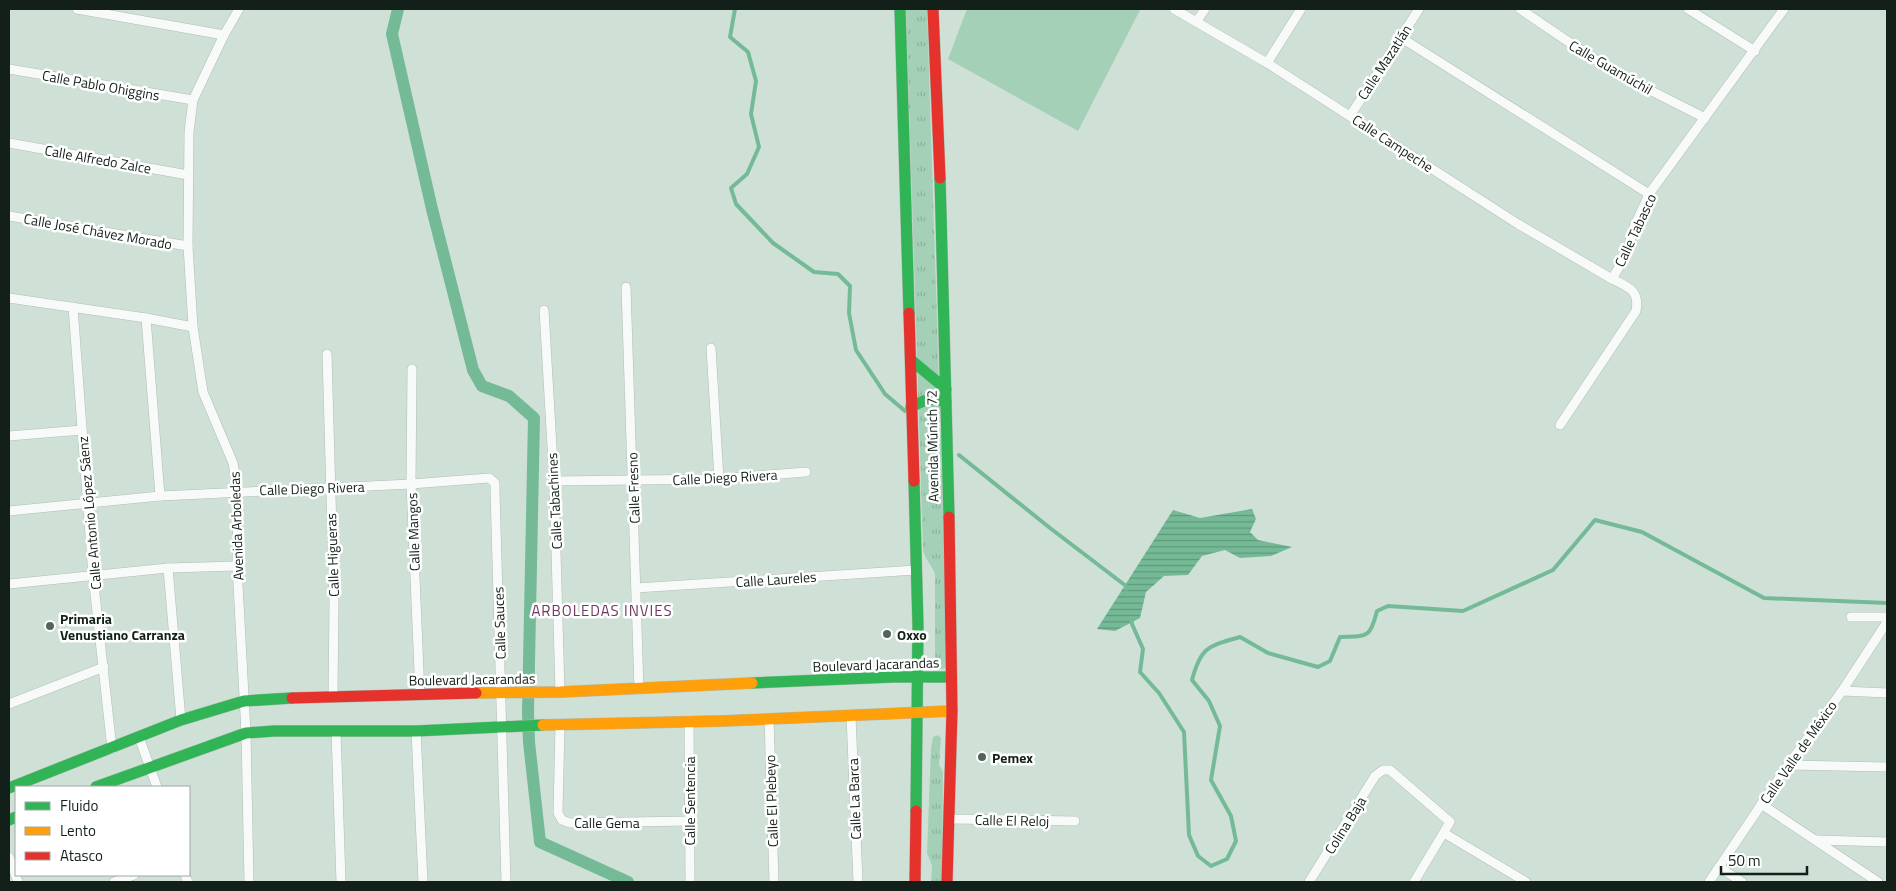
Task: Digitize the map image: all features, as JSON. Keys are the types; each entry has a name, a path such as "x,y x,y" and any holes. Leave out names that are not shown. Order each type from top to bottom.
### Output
{"main road":[{"name":"Avenida Múnich 72","path":"900,9 919,676 915,882"},
{"name":"Avenida Múnich 72","path":"933,9 942,234 950,546 952,711 947,882"},
{"path":"911,360 946,388"},
{"path":"911,407 930,398 946,402"},
{"name":"Boulevard Jacarandas","path":"9,788 181,720 244,701 333,696 520,694 919,676 951,677"},
{"path":"99,786 246,733 274,731 416,731 502,726 689,720 722,721 918,714 952,711"}],"street":[{"path":"77,9 224,35"},
{"name":"Avenida Arboledas","path":"239,9 224,35 193,100 189,132 188,246 192,327 203,392 233,463 238,491 237,566 246,733 249,882"},
{"name":"Calle Campeche","path":"1174,9 1267,63 1518,224 1612,278"},
{"path":"1196,22 1205,9"},
{"path":"1267,63 1301,9"},
{"name":"Calle Mazatlán","path":"1350,116 1419,9"},
{"name":"Calle Guamúchil","path":"1520,9 1628,79 1705,118"},
{"path":"1688,9 1755,51"},
{"name":"Calle Tabasco","path":"1560,425 1636,311 1638,302 1632,289 1612,278 1626,254 1634,227 1650,194 1784,9"},
{"path":"1400,37 1650,194"},
{"name":"Calle Pablo Ohiggins","path":"9,69 193,100"},
{"name":"Calle Alfredo Zalce","path":"9,143 188,175"},
{"name":"Calle José Chávez Morado","path":"9,216 188,246"},
{"name":"Calle Fresno","path":"626,287 639,689"},
{"path":"9,298 146,318 192,327"},
{"name":"Calle Antonio López Sáenz","path":"73,307 93,576 112,748"},
{"name":"Calle Tabachines","path":"544,310 554,482 560,692"},
{"path":"146,318 160,496"},
{"path":"711,348 719,479"},
{"name":"Calle Higueras","path":"327,354 334,602 333,696"},
{"name":"Calle Mangos","path":"412,369 411,484 420,695"},
{"path":"9,436 82,430"},
{"name":"Calle Diego Rivera","path":"554,482 719,479 806,472"},
{"name":"Calle Diego Rivera","path":"9,511 160,496 238,491 411,484 489,478 495,483"},
{"name":"Calle Sauces","path":"495,483 506,882"},
{"path":"9,584 168,568 237,566"},
{"path":"168,568 181,720"},
{"name":"Calle Laureles","path":"636,588 916,570"},
{"path":"1851,617 1887,617"},
{"name":"Calle Valle de México","path":"1709,882 1788,765 1842,691 1887,622"},
{"path":"9,704 104,667"},
{"path":"1842,691 1887,693"},
{"name":"Calle La Barca","path":"850,716 858,882"},
{"name":"Calle El Plebeyo","path":"769,719 774,882"},
{"name":"Calle Sentencia","path":"689,720 690,882"},
{"name":"Calle Gema","path":"560,724 558,813 562,820 570,823 689,822"},
{"path":"336,731 341,882"},
{"path":"416,731 423,882"},
{"path":"139,737 157,786"},
{"path":"1788,765 1887,767"},
{"name":"Colina Baja","path":"1309,882 1375,776 1383,770 1390,770 1450,822 1444,833"},
{"path":"1761,804 1878,882"},
{"name":"Calle El Reloj","path":"949,819 1075,821"},
{"path":"1414,882 1444,833 1524,882"},
{"path":"1816,840 1887,842"},
{"path":"9,857 15,874"},
{"path":"1719,867 1742,882"},
{"path":"114,882 131,876"}],"green space":[{"path":"906,9 927,9 948,662 947,667 943,669 938,668 935,662 935,574 923,551"},
{"path":"967,9 1140,10 1078,131 948,59"},
{"path":"938,735 941,738 939,765 943,771 942,882 931,882 932,866 927,853 931,748 933,737"}],"shaded area":[{"path":"1252,509 1256,519 1250,532 1258,540 1292,547 1271,556 1240,558 1225,550 1202,556 1188,575 1164,576 1146,592 1140,618 1115,631 1097,629 1173,510 1200,518"}],"waterway":[{"path":"398,9 392,34 432,209 473,370 482,386 509,396 534,418 528,712 529,742 540,842 628,882"},
{"path":"735,9 730,37 748,52 756,81 751,114 759,147 747,174 731,188 736,204 773,243 814,272 838,274 850,286 849,313 856,350 885,394 905,411"},
{"path":"959,455 1126,586 1126,589"},
{"path":"1131,618 1143,649 1140,672 1159,693 1184,732 1189,835 1198,856 1211,866 1227,859 1236,841 1231,816 1211,780 1220,726 1209,701 1192,680 1195,669 1203,654 1208,649 1221,643 1240,637 1268,653 1318,667 1330,661 1340,637 1362,636 1366,634 1372,627 1377,611 1388,606 1463,611 1553,570 1595,520 1642,532 1764,598 1887,603"}],"traffic: fast":[{"path":"900,9 909,313"},
{"path":"940,178 949,517"},
{"path":"911,360 946,389"},
{"path":"911,407 928,400 946,402"},
{"path":"914,481 918,626 916,811"},
{"path":"752,683 893,677 951,677"},
{"path":"9,788 181,720 244,701 292,698"},
{"path":"99,786 246,733 274,731 416,731 543,725"},
{"path":"9,820 15,817"}],"traffic: slow":[{"path":"476,693 560,692 752,683"},
{"path":"543,725 722,721 952,711"}],"traffic: jam":[{"path":"933,9 940,178"},
{"path":"909,313 914,481"},
{"path":"947,882 952,711 949,517"},
{"path":"292,698 476,693"},
{"path":"915,882 916,811"}],"place":[{"name":"Primaria Venustiano Carranza","path":"50,626"},
{"name":"Oxxo","path":"887,634"},
{"name":"Pemex","path":"982,757"}],"district":[{"name":"ARBOLEDAS INVIES","path":"602,610"}]}
